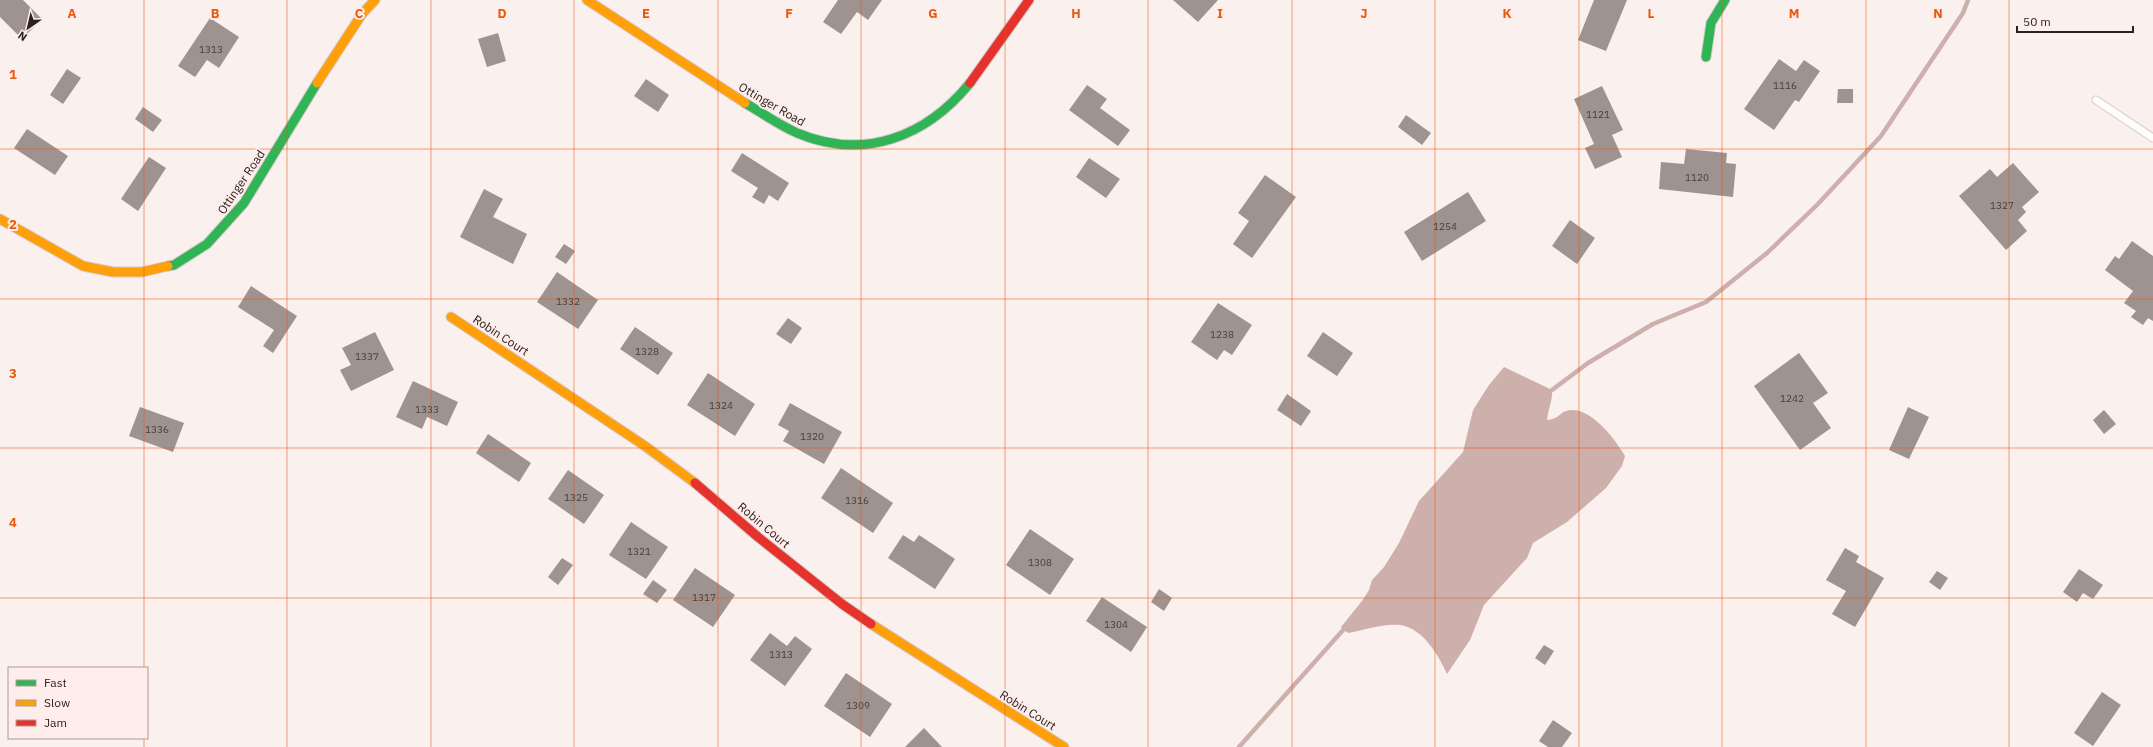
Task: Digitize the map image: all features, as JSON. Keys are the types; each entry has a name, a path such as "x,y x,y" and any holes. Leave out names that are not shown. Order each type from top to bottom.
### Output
{"street":[{"name":"Ottinger Road","path":"0,219 83,266 113,272 142,272 174,265 207,244 244,203 336,52 362,14 375,0"},
{"name":"Ottinger Road","path":"587,0 728,93 786,127 805,136 847,145 871,145 898,139 921,128 943,111 972,80 995,51 1029,0"},
{"path":"1706,57 1711,23 1725,0"},
{"name":"Robin Court","path":"451,317 645,446 703,489 758,537 848,608 923,658 1064,747"}],"lane":[{"path":"2096,100 2153,138"}],"shaded area":[{"path":"1504,367 1552,390 1547,420 1554,419 1566,411 1575,410 1584,413 1600,424 1608,432 1625,456 1622,466 1606,488 1567,522 1533,543 1527,558 1484,605 1470,640 1447,674 1435,651 1423,637 1408,627 1400,625 1387,625 1348,633 1341,627 1362,601 1369,590 1372,580 1384,567 1399,543 1419,501 1463,452 1473,410 1489,385"}],"building":[{"path":"0,0 23,0 42,19 22,39 0,17"},
{"path":"838,0 882,0 868,20 857,12 841,34 823,22"},
{"path":"1173,0 1218,0 1198,22"},
{"path":"1594,0 1627,0 1606,51 1578,40"},
{"path":"210,18 239,37 219,68 207,60 195,77 178,66"},
{"path":"498,33 506,61 487,67 478,39"},
{"path":"1779,59 1796,71 1804,60 1820,71 1799,102 1795,100 1774,130 1744,109"},
{"path":"67,69 81,78 63,104 50,95"},
{"path":"646,79 669,95 658,112 634,96"},
{"path":"1087,85 1107,99 1100,108 1130,130 1118,146 1069,110"},
{"path":"1602,86 1623,130 1612,135 1622,157 1595,169 1585,148 1594,144 1574,99"},
{"path":"1838,89 1853,89 1853,103 1837,103"},
{"path":"143,107 162,120 153,132 135,119"},
{"path":"1406,115 1431,133 1422,145 1398,127"},
{"path":"27,129 68,156 55,175 14,148"},
{"path":"1686,149 1727,153 1726,163 1736,164 1733,197 1659,189 1661,162 1684,164"},
{"path":"742,153 789,183 778,201 769,195 764,204 752,197 758,188 731,171"},
{"path":"149,157 166,168 138,211 121,199"},
{"path":"1089,158 1120,179 1106,198 1076,177"},
{"path":"2013,163 2039,192 2022,207 2026,212 2018,220 2027,231 2006,250 1959,196 1990,169 1997,177"},
{"path":"1265,175 1296,197 1252,258 1233,244 1249,221 1238,213"},
{"path":"484,189 503,199 493,217 527,234 513,264 460,237"},
{"path":"1468,192 1486,221 1422,261 1404,232"},
{"path":"1570,220 1595,238 1577,264 1552,246"},
{"path":"2132,241 2153,256 2153,321 2148,318 2143,325 2131,317 2136,311 2124,303 2133,291 2105,270 2115,256 2119,259"},
{"path":"564,244 575,251 566,264 555,257"},
{"path":"557,272 598,300 578,329 537,302"},
{"path":"251,286 297,316 273,353 263,346 274,330 238,307"},
{"path":"1218,303 1252,325 1232,355 1224,350 1217,360 1191,342"},
{"path":"788,318 802,328 791,344 776,334"},
{"path":"635,327 673,353 658,375 620,349"},
{"path":"375,332 394,370 351,391 340,370 351,365 342,348"},
{"path":"1323,332 1353,353 1337,376 1307,356"},
{"path":"1799,353 1828,393 1813,403 1831,428 1800,450 1754,386"},
{"path":"708,373 755,404 735,436 687,405"},
{"path":"413,381 458,402 447,426 427,417 422,429 396,417"},
{"path":"1287,394 1311,411 1301,426 1277,410"},
{"path":"790,403 842,432 824,464 783,441 789,431 778,425"},
{"path":"140,407 184,423 173,452 129,436"},
{"path":"1908,407 1929,417 1909,459 1889,450"},
{"path":"2104,410 2116,424 2104,434 2093,420"},
{"path":"488,434 531,463 519,482 476,453"},
{"path":"841,468 893,503 873,533 821,498"},
{"path":"568,470 604,495 584,524 548,499"},
{"path":"631,522 668,547 646,579 609,555"},
{"path":"1030,529 1074,559 1050,595 1006,565"},
{"path":"903,535 914,542 919,535 955,559 935,589 888,558"},
{"path":"1845,548 1859,556 1856,562 1884,578 1855,627 1832,614 1846,591 1826,580"},
{"path":"562,558 573,565 558,585 548,577"},
{"path":"695,568 735,595 713,627 673,600"},
{"path":"2079,569 2103,585 2093,599 2083,593 2077,602 2063,592"},
{"path":"1937,571 1948,578 1940,590 1929,582"},
{"path":"653,580 667,590 657,603 643,594"},
{"path":"1159,589 1172,598 1164,611 1151,602"},
{"path":"1102,597 1147,627 1131,652 1086,621"},
{"path":"770,633 787,646 795,636 812,649 785,686 750,660"},
{"path":"1544,645 1554,651 1545,665 1535,658"},
{"path":"846,673 892,704 870,737 824,706"},
{"path":"2102,692 2121,705 2093,746 2074,733"},
{"path":"1553,720 1572,733 1562,747 1548,747 1539,741"},
{"path":"924,728 942,747 905,747"}],"waterway":[{"path":"1552,390 1588,363 1653,324 1706,302 1767,253 1817,205 1881,136 1963,13 1968,0"},
{"path":"1239,747 1344,629"}],"traffic: fast":[{"path":"1706,57 1711,23 1725,0"},
{"path":"168,266 174,265 207,244 244,203 317,83"},
{"path":"745,103 777,123 797,133 822,141 846,145 870,144 892,139 914,130 934,118 953,102 970,83"}],"traffic: slow":[{"path":"317,83 362,14 375,0"},
{"path":"587,0 745,103"},
{"path":"0,219 83,266 113,272 142,272 168,266"},
{"path":"451,317 645,446 695,483"},
{"path":"871,624 1064,747"}],"traffic: jam":[{"path":"970,83 1029,0"},
{"path":"695,483 758,537 842,604 871,624"}]}
